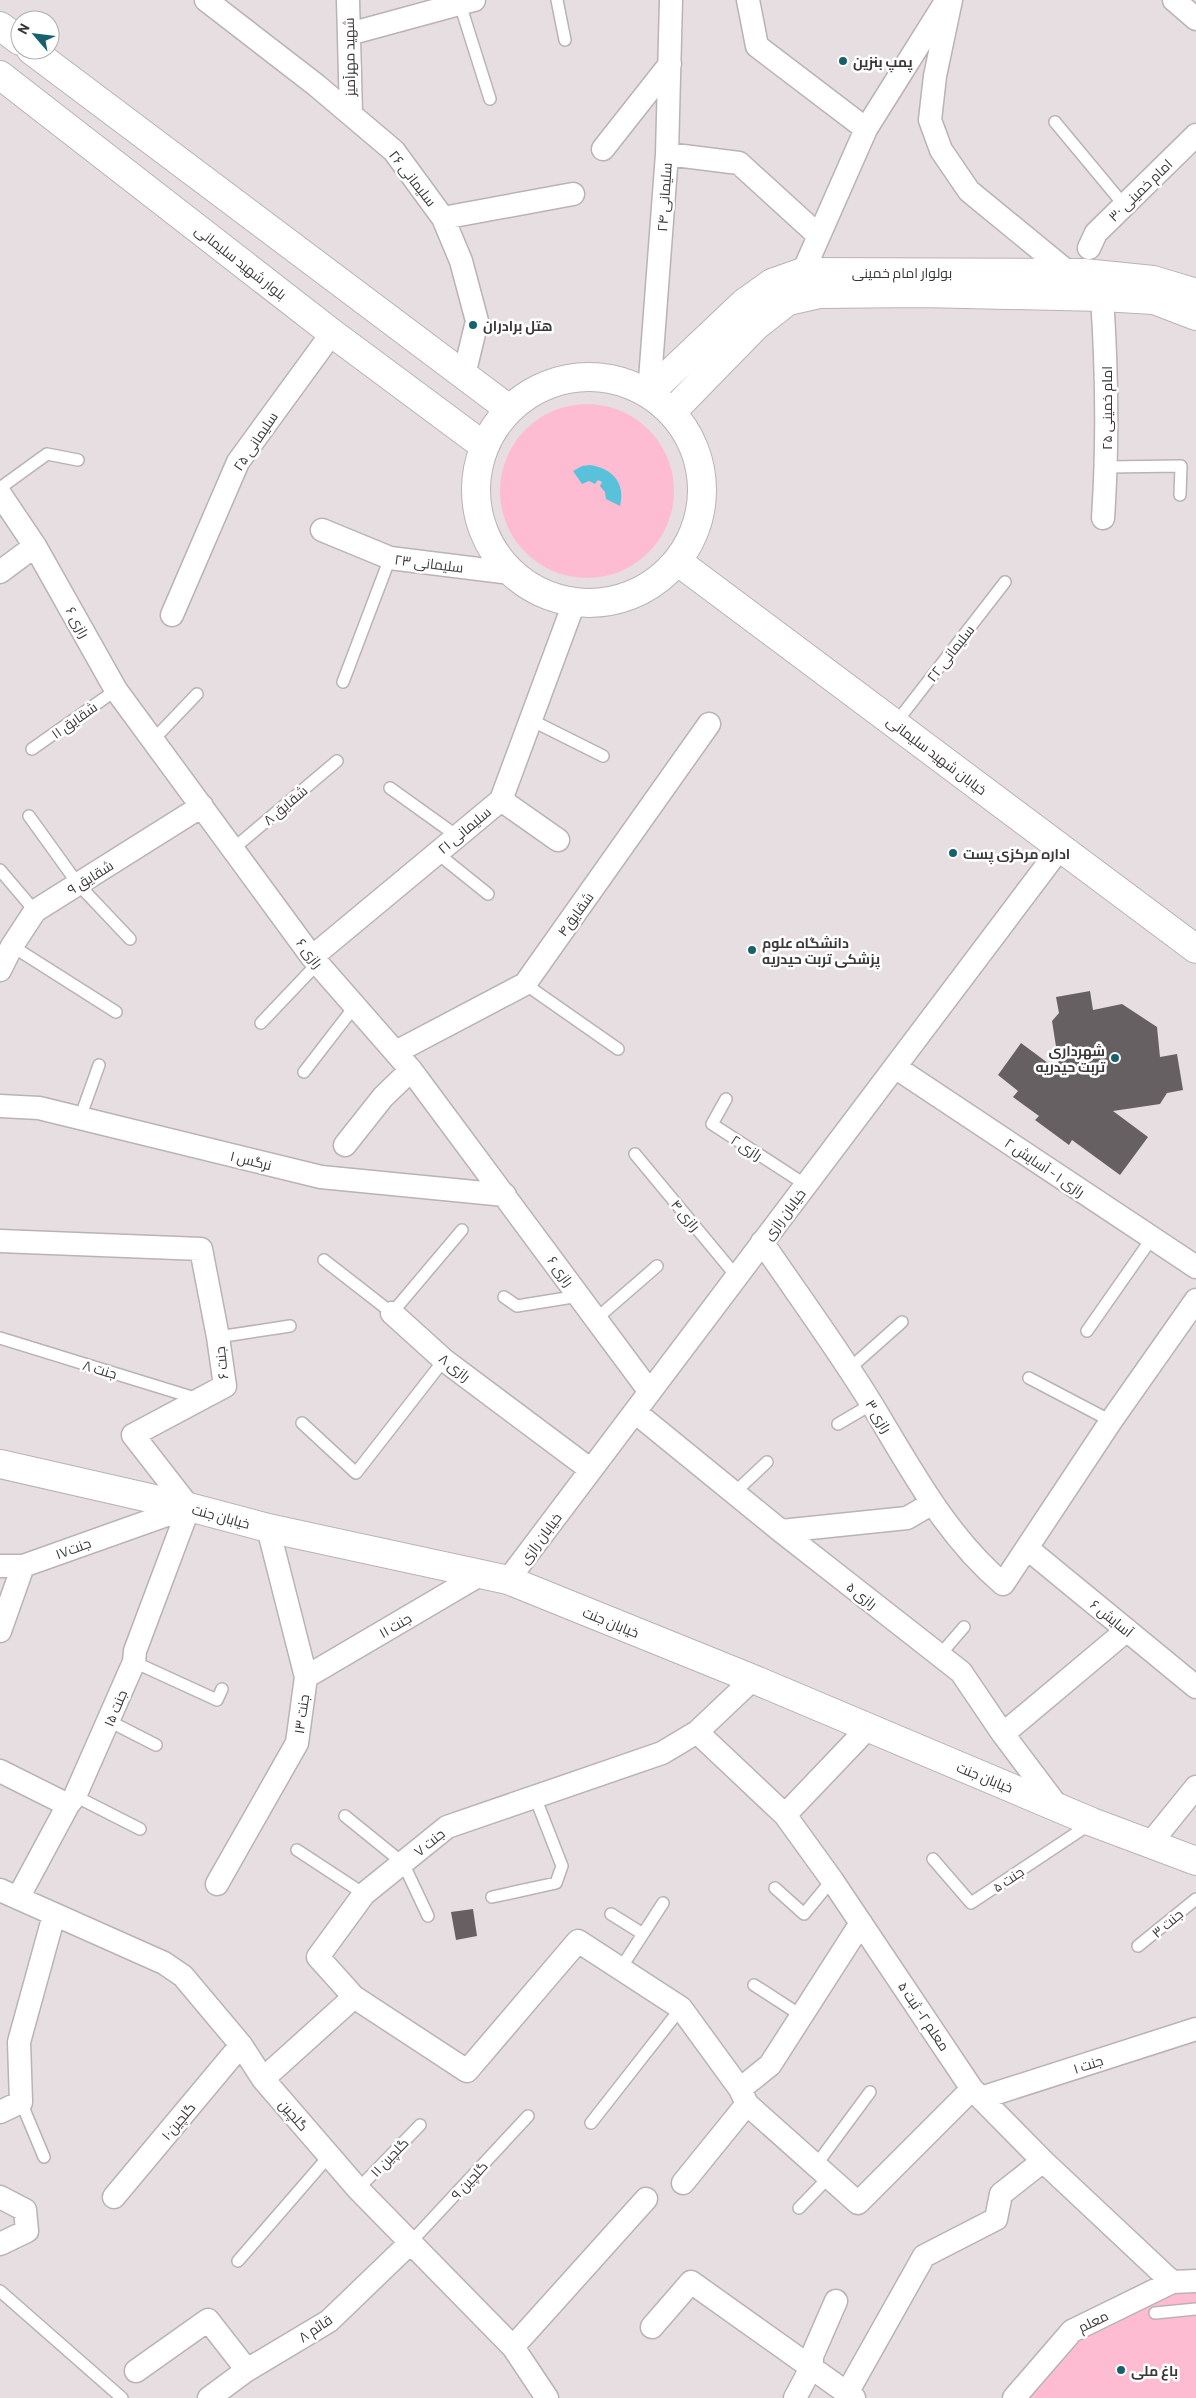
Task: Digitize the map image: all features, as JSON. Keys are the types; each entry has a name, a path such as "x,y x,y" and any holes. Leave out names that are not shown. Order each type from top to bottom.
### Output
{"main road":[{"path":"0,26 10,34"},
{"path":"44,60 509,409"},
{"name":"بلوار شهید سلیمانی","path":"0,75 332,333 484,446"},
{"name":"بولوار امام خمینی","path":"649,393 744,303 772,283 803,272 1069,273 1153,280 1196,293"},
{"name":"بولوار امام خمینی","path":"672,412 756,326 788,301 828,294 921,293 1102,297 1154,300 1196,316"},
{"path":"591,376 621,380 649,393 672,412 690,438 701,469 702,501 694,533 677,561 656,581 631,595 603,602 574,602 540,593 511,573 493,551 481,527 476,500 476,473 484,446 509,409 540,388 561,379 591,376"},
{"name":"خیابان شهید سلیمانی","path":"677,561 1060,848 1195,946"},
{"name":"خیابان جنت","path":"0,1464 188,1507 268,1528 496,1577 753,1679 867,1729 1092,1822 1196,1861"}],"street":[{"name":"سلیمانی ۲۶","path":"206,0 351,114 394,151 443,218 461,261 477,321 464,375"},
{"name":"شهید مهرآمیز","path":"348,0 351,114"},
{"name":"سلیمانی ۲۴","path":"649,393 667,154 671,0"},
{"path":"748,0 757,46 866,129"},
{"path":"803,272 866,129 947,0"},
{"path":"951,0 936,76 930,120 941,150 969,191 1069,273"},
{"path":"1174,0 1196,19"},
{"path":"349,34 464,1"},
{"path":"603,149 670,64"},
{"name":"امام خمینی ۳۰","path":"1089,248 1093,236 1196,135"},
{"path":"667,154 739,163 819,236"},
{"path":"443,218 573,194"},
{"name":"امام خمینی ۲۵","path":"1102,297 1106,367 1107,467 1103,518"},
{"name":"سلیمانی ۲۵","path":"172,615 238,462 332,333"},
{"name":"رازی ۶","path":"0,494 35,546 116,690 154,739 232,849 315,960 411,1070 650,1392"},
{"name":"سلیمانی ۲۳","path":"322,530 390,558 511,573"},
{"path":"0,572 35,546"},
{"name":"سلیمانی ۲۱","path":"315,960 437,853 501,800 574,602"},
{"name":"شقایق۴","path":"396,1052 525,984 709,724"},
{"path":"501,800 558,840"},
{"name":"شقایق ۹","path":"0,970 12,946 36,911 202,806"},
{"name":"خیابان رازی","path":"496,1577 591,1470 1060,848"},
{"name":"رازی ۱ - آسایش ۲","path":"895,1066 1196,1267"},
{"path":"345,1145 383,1097 411,1070"},
{"name":"نرگس ۱","path":"0,1106 39,1108 321,1176 505,1195"},
{"name":"جنت ۶","path":"0,1241 201,1249 218,1337 225,1386 132,1435 188,1507"},
{"name":"رازی ۳","path":"762,1242 849,1368 931,1504 988,1572 1003,1584 1028,1550"},
{"path":"1028,1550 1111,1421 1196,1300"},
{"name":"رازی ۸","path":"392,1313 444,1360 591,1470"},
{"name":"رازی ۵","path":"635,1412 734,1494 961,1672 1002,1734 1058,1807"},
{"path":"781,1531 907,1518 931,1504"},
{"name":"جنت۱۷","path":"0,1566 23,1566 188,1507"},
{"name":"جنت ۱۵","path":"9,1894 72,1800 109,1721 134,1662 135,1651 188,1507"},
{"name":"جنت ۱۳","path":"217,1884 297,1743 306,1678 268,1528"},
{"name":"آسایش ۶","path":"1028,1550 1196,1687"},
{"path":"0,1631 23,1566"},
{"name":"جنت ۱۱","path":"306,1678 496,1577"},
{"path":"1002,1734 1128,1630"},
{"name":"جنت ۷","path":"354,1997 318,1957 364,1894 446,1827 662,1753 698,1732 753,1679"},
{"path":"785,1815 867,1729"},
{"name":"معلم ۲- ثبت ۵","path":"698,1732 785,1815 832,1880 977,2093 1043,2161 1172,2282"},
{"path":"0,1770 72,1800"},
{"path":"1150,1844 1196,1787"},
{"name":"گلچین","path":"9,1894 164,1963 182,1976 241,2045 263,2079 358,2189 513,2347 547,2398"},
{"path":"0,2112 20,2102 19,2042 54,1915"},
{"path":"683,2183 743,2096 770,2065 861,1923"},
{"path":"263,2079 354,1997 467,2072 578,1941 681,2008 743,2096 858,2203 977,2093"},
{"name":"جنت ۱","path":"977,2093 1196,2029"},
{"name":"گلچین۱۰","path":"114,2197 241,2045"},
{"path":"652,2327 691,2282 851,2395 924,2256 996,2218 1001,2194 1043,2161"},
{"path":"0,2197 25,2210 26,2231 0,2244"},
{"path":"513,2347 646,2199"},
{"name":"قائم ۸","path":"210,2398 247,2370 329,2321 410,2244"},
{"name":"معلم","path":"1014,2398 1072,2331 1172,2282 1196,2281"},
{"path":"795,2398 812,2366 812,2356 836,2301"},
{"path":"136,2371 208,2320 247,2370"}],"lane":[{"path":"557,0 565,40"},
{"path":"464,1 490,99"},
{"path":"1055,122 1124,205"},
{"path":"0,488 48,454 78,460"},
{"path":"1107,467 1181,466 1180,495"},
{"path":"343,682 390,558"},
{"name":"سلیمانی ۲۲","path":"895,724 1005,582"},
{"name":"شقایق ۱۱","path":"32,749 116,690"},
{"path":"154,739 197,694"},
{"path":"531,720 603,756"},
{"name":"شقایق ۸","path":"232,849 337,761"},
{"path":"390,788 457,836"},
{"path":"29,816 78,884 130,939"},
{"path":"437,853 488,894"},
{"path":"0,870 36,911"},
{"path":"12,946 116,1012"},
{"path":"261,1023 315,960"},
{"path":"525,984 618,1049"},
{"path":"304,1072 355,1006"},
{"path":"80,1118 99,1065"},
{"name":"رازی ۲","path":"726,1100 712,1124 806,1185"},
{"name":"رازی ۴","path":"635,1154 737,1276"},
{"path":"392,1313 462,1230"},
{"path":"1087,1331 1152,1238"},
{"name":"رازی ۸","path":"324,1260 392,1313"},
{"path":"596,1319 657,1266"},
{"path":"504,1297 517,1306 579,1296"},
{"path":"849,1368 902,1322"},
{"path":"218,1337 290,1326"},
{"name":"جنت ۸","path":"0,1338 200,1400"},
{"path":"302,1423 356,1474 444,1360"},
{"path":"1029,1378 1111,1421"},
{"path":"838,1424 872,1404"},
{"path":"734,1494 767,1462"},
{"path":"939,1656 964,1627"},
{"path":"134,1662 217,1700 222,1689"},
{"path":"109,1721 156,1745"},
{"path":"492,1897 556,1883 562,1866 535,1797"},
{"path":"72,1800 140,1829"},
{"path":"345,1816 403,1863 428,1916"},
{"name":"جنت ۵","path":"933,1860 971,1903 1092,1822"},
{"path":"297,1850 364,1894"},
{"path":"776,1888 804,1914 832,1880"},
{"name":"جنت ۳","path":"1138,1946 1196,1899"},
{"path":"621,1968 663,1904"},
{"path":"612,1914 643,1934"},
{"path":"754,1984 802,2016"},
{"path":"591,2123 681,2008"},
{"path":"799,2208 870,2092"},
{"path":"20,2102 44,2157"},
{"name":"گلچین ۹","path":"410,2244 528,2116"},
{"name":"گلچین ۱۱","path":"358,2189 420,2125"},
{"path":"238,2261 329,2156"},
{"path":"0,2291 122,2398"},
{"path":"1154,2313 1196,2309"}],"shaded area":[{"path":"587,404 604,406 628,414 654,436 664,450 670,466 674,491 672,508 664,532 642,558 628,568 612,574 587,578 570,576 546,568 520,546 510,532 504,516 500,491 502,474 510,450 532,424 546,414 562,408"},
{"name":"باغ ملی","path":"1196,2292 1196,2398 1025,2398 1068,2343 1173,2293"}],"water":[{"path":"590,465 605,469 616,478 621,490 620,506 606,499 605,492 600,486 602,482 598,480 595,484 589,481 582,484 573,471 582,466"}],"building":[{"path":"1090,991 1093,1010 1122,1004 1157,1027 1160,1057 1177,1054 1183,1090 1167,1093 1160,1104 1113,1111 1148,1137 1120,1175 1072,1140 1069,1145 1035,1120 1039,1116 1013,1097 1018,1091 998,1075 1021,1043 1060,1072 1052,1021 1059,1013 1056,997"},
{"path":"473,1909 477,1936 456,1940 451,1912"}],"place":[{"name":"پمپ بنزین","path":"843,61"},
{"name":"هتل برادران","path":"473,325"},
{"name":"اداره مرکزی پست","path":"953,853"},
{"name":"دانشگاه علوم پزشکی تربت حیدریه","path":"752,950"},
{"name":"شهرداری تربت حیدریه","path":"1115,1058"},
{"name":"باغ ملی","path":"1121,2370"}]}
